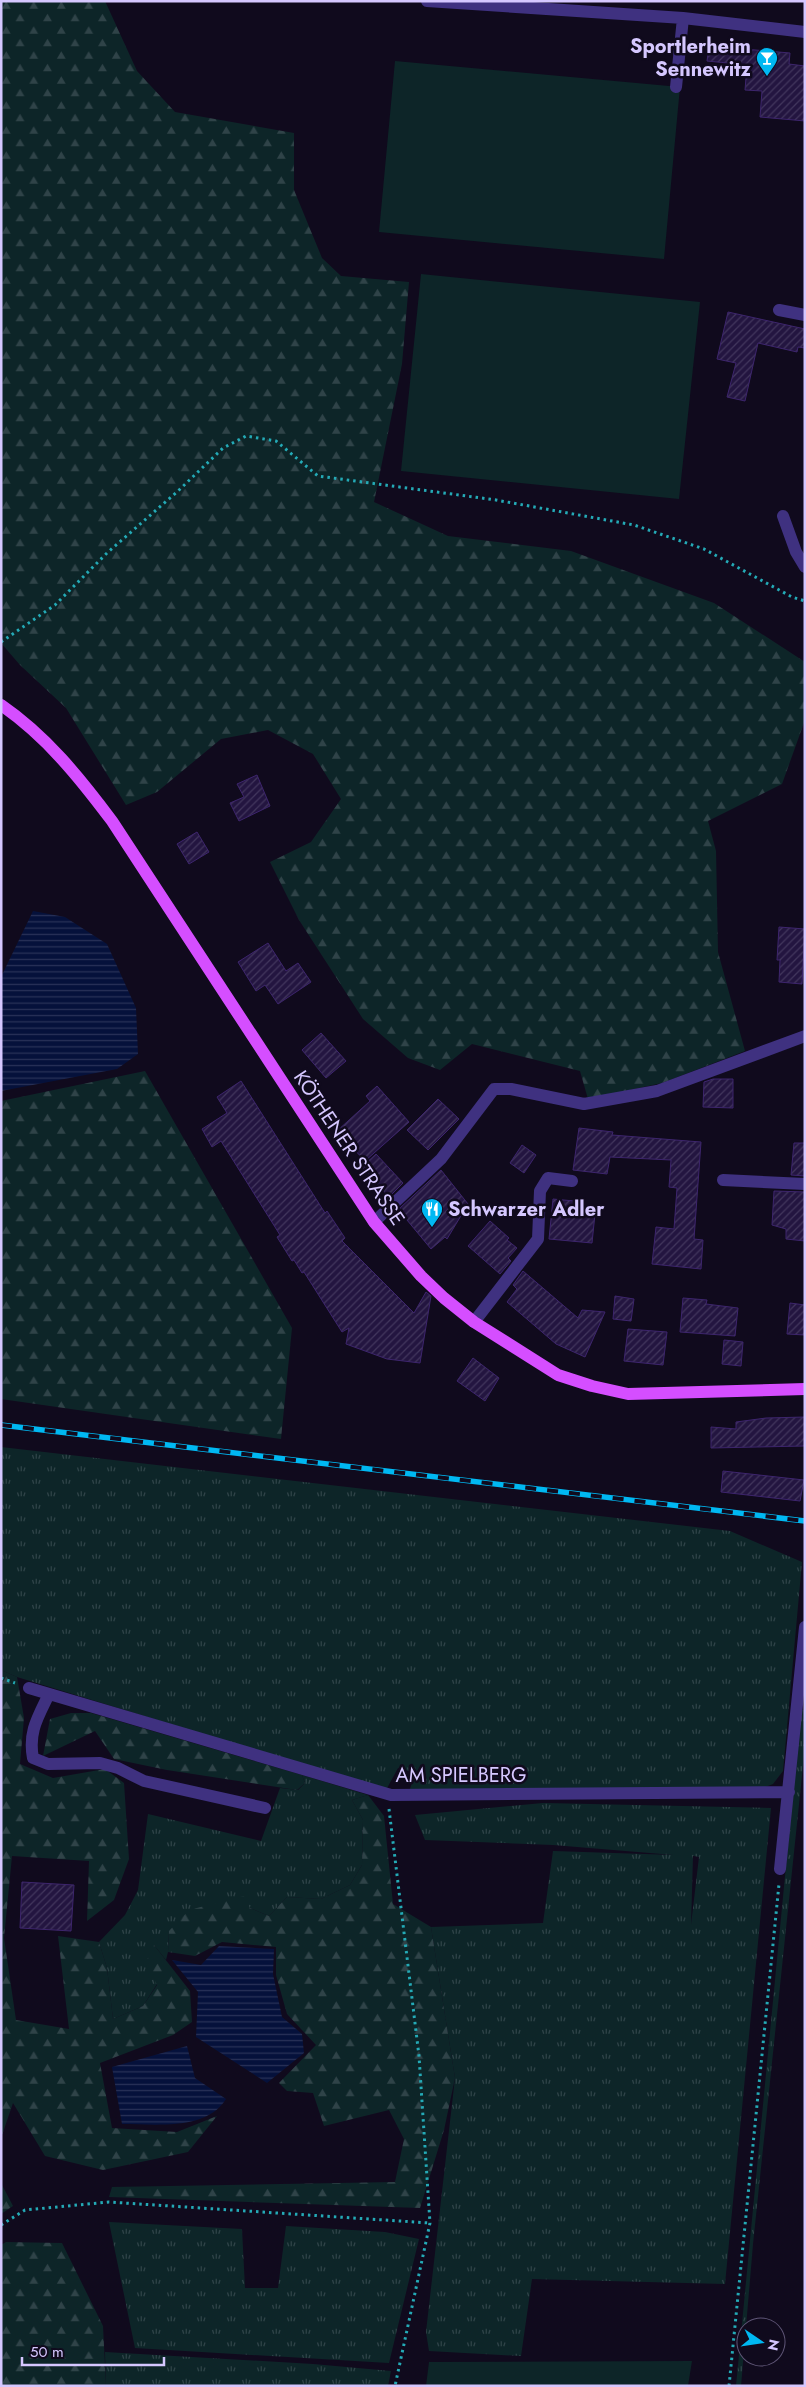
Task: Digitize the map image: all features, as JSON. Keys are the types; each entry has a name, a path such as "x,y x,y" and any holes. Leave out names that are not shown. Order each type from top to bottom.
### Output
{"main road":[{"name":"KÖTHENER STRASSE","path":"1,705 25,721 75,772 112,821 374,1222 420,1276 474,1322 558,1375 592,1386 628,1394 805,1389"}],"street":[{"path":"432,2 683,18 805,32"},
{"path":"676,87 683,18"},
{"path":"779,310 805,315"},
{"path":"783,516 796,552 805,567"},
{"path":"374,1222 441,1159 494,1089 511,1089 584,1104 657,1091 805,1036"},
{"path":"474,1322 538,1239 540,1191 548,1178 572,1181"},
{"path":"723,1180 805,1184"},
{"path":"780,1869 805,1627"},
{"name":"AM SPIELBERG","path":"29,1688 391,1796 789,1792"},
{"path":"49,1694 38,1716 30,1742 33,1758 48,1764 100,1763 118,1768 144,1781 265,1808"}],"path":[{"path":"1,642 55,605 107,553 178,491 223,448 246,436 276,441 318,476 496,500 634,525 704,549 792,597 805,601"},
{"path":"391,1796 388,1816 419,2056 430,2223 395,2386"},
{"path":"729,2386 780,1869"},
{"path":"1,2225 25,2210 109,2202 430,2223"}],"green space":[{"path":"1,1 105,1 137,71 175,112 294,133 294,190 322,258 341,276 409,282 402,364 374,502 448,536 571,551 714,603 805,662 805,720 782,784 708,821 716,851 718,952 745,1051 662,1083 588,1099 580,1071 472,1044 440,1070 408,1058 363,1019 299,920 270,862 311,842 341,799 313,754 268,730 221,739 157,792 126,805 66,708 20,665 1,643"},
{"path":"395,61 680,87 664,259 379,232"},
{"path":"421,274 700,302 679,499 401,471"},
{"path":"145,1071 292,1328 281,1439 1,1399 1,1101"},
{"path":"1,1447 730,1531 802,1562 783,1771 773,1784 757,1790 410,1789 415,1773 398,1768 386,1790 17,1677 1,1670"},
{"path":"1,1670 17,1677 24,1718 20,1764 53,1778 105,1769 124,1783 129,1859 114,1900 87,1921 89,1861 12,1856 4,1938 16,2020 69,2029 58,1936 99,1942 107,1968 113,2019 143,2006 157,1985 146,1962 154,1945 190,1991 192,2022 173,2035 100,2063 112,2128 177,2132 217,2116 188,2152 103,2170 45,2156 13,2103 1,2138"},
{"path":"801,1710 805,1710 805,1747 747,2317 743,2317"},
{"path":"71,1713 91,1713 302,1775 305,1783 297,1790 167,1770 114,1759 95,1731 43,1756 50,1719"},
{"path":"302,1775 368,1795 352,1800 363,1820 362,1865 350,1885 321,1899 287,1897 269,1916 250,1908 169,1931 166,1960 154,1945 157,1984 143,2006 113,2019 107,1968 99,1942 125,1915 138,1890 148,1814 261,1841 280,1788 298,1790 305,1783"},
{"path":"368,1795 384,1816 393,1904 431,1927 455,2078 444,2130 420,2208 109,2197 112,2187 395,2182 404,2139 389,2110 324,2126 313,2093 287,2091 279,2083 316,2045 287,2014 276,1975 276,1947 222,1942 195,1956 168,1952 169,1931 189,1910 244,1896 250,1908 269,1916 287,1897 321,1899 350,1885 362,1865 363,1820 352,1800"},
{"path":"543,1803 771,1808 725,2284 532,2279 521,2356 429,2351 426,2332 455,2078 431,1927 543,1923 553,1851 674,1855 553,1845 425,1840 415,1815","holes":["693,1856 699,1857 691,1925"]},
{"path":"1,2183 13,2206 1,2214"},
{"path":"109,2222 242,2229 245,2288 278,2288 286,2226 385,2232 419,2239 389,2363 135,2348"},
{"path":"6,2242 62,2243 103,2326 106,2386 1,2386 1,2245"},
{"path":"105,2352 313,2364 391,2371 388,2386 106,2386"},
{"path":"692,2361 688,2386 426,2386 429,2362"},
{"path":"738,2367 743,2367 741,2386 736,2386"}],"shaded area":[{"path":"33,911 65,917 107,944 136,1008 138,1054 117,1069 1,1091 1,977"},
{"path":"219,1946 274,1949 273,1974 282,2017 302,2034 304,2053 267,2083 196,2037 198,1992 172,1960 201,1965"},
{"path":"187,2046 195,2078 226,2099 217,2109 193,2121 164,2125 122,2124 112,2067"}],"building":[{"name":"Sportlerheim Sennewitz","path":"709,46 790,53 789,64 805,66 805,121 760,117 762,91 745,90 747,65 707,61"},
{"path":"728,312 805,329 805,348 798,347 797,352 758,343 745,401 727,397 736,363 717,359"},
{"path":"257,775 270,806 239,821 230,803 244,797 237,784"},
{"path":"197,832 209,852 189,864 177,844"},
{"path":"779,927 805,929 802,984 779,982 780,960 777,960"},
{"path":"268,943 286,971 298,963 311,982 278,1004 265,985 256,991 238,962"},
{"path":"321,1033 346,1061 326,1078 302,1050"},
{"path":"713,1079 733,1079 733,1108 703,1107 704,1082"},
{"path":"241,1081 325,1213 327,1211 345,1238 342,1241 414,1313 426,1292 431,1296 420,1363 387,1359 346,1344 349,1328 342,1332 304,1272 302,1273 294,1260 292,1261 277,1237 280,1235 221,1141 212,1147 202,1129 227,1113 217,1097"},
{"path":"377,1086 409,1122 365,1161 337,1131 370,1101 366,1096"},
{"path":"438,1099 459,1119 428,1150 407,1130"},
{"path":"579,1128 613,1132 612,1135 701,1142 694,1239 703,1240 701,1269 652,1264 656,1227 674,1229 677,1188 669,1187 671,1160 610,1157 607,1174 573,1170"},
{"path":"794,1143 805,1143 805,1176 791,1175"},
{"path":"522,1145 536,1155 524,1173 510,1163"},
{"path":"376,1154 403,1183 389,1197 362,1167"},
{"path":"441,1170 468,1204 447,1239 445,1237 431,1249 402,1214 404,1212 400,1208"},
{"path":"774,1191 805,1192 805,1241 786,1239 786,1229 772,1225"},
{"path":"553,1199 585,1202 584,1213 595,1214 592,1243 549,1239"},
{"path":"490,1221 517,1248 508,1258 511,1261 500,1274 468,1246"},
{"path":"523,1271 578,1318 582,1310 605,1312 585,1357 556,1344 507,1302 517,1289 513,1285"},
{"path":"615,1296 634,1299 631,1321 613,1319"},
{"path":"683,1298 707,1300 706,1304 738,1308 735,1336 680,1332"},
{"path":"790,1303 805,1305 805,1335 787,1334"},
{"path":"628,1329 667,1332 663,1365 624,1361"},
{"path":"724,1340 743,1342 741,1366 722,1364"},
{"path":"473,1358 499,1378 485,1401 457,1381"},
{"path":"805,1417 805,1446 711,1448 711,1427 736,1429 736,1422 766,1418"},
{"path":"723,1471 804,1480 800,1501 721,1492"},
{"path":"22,1882 74,1885 71,1931 20,1928"}],"railway":[{"path":"1,1425 805,1521"}],"place":[{"name":"Sportlerheim Sennewitz","path":"767,77"},
{"name":"Schwarzer Adler","path":"432,1228"}]}
